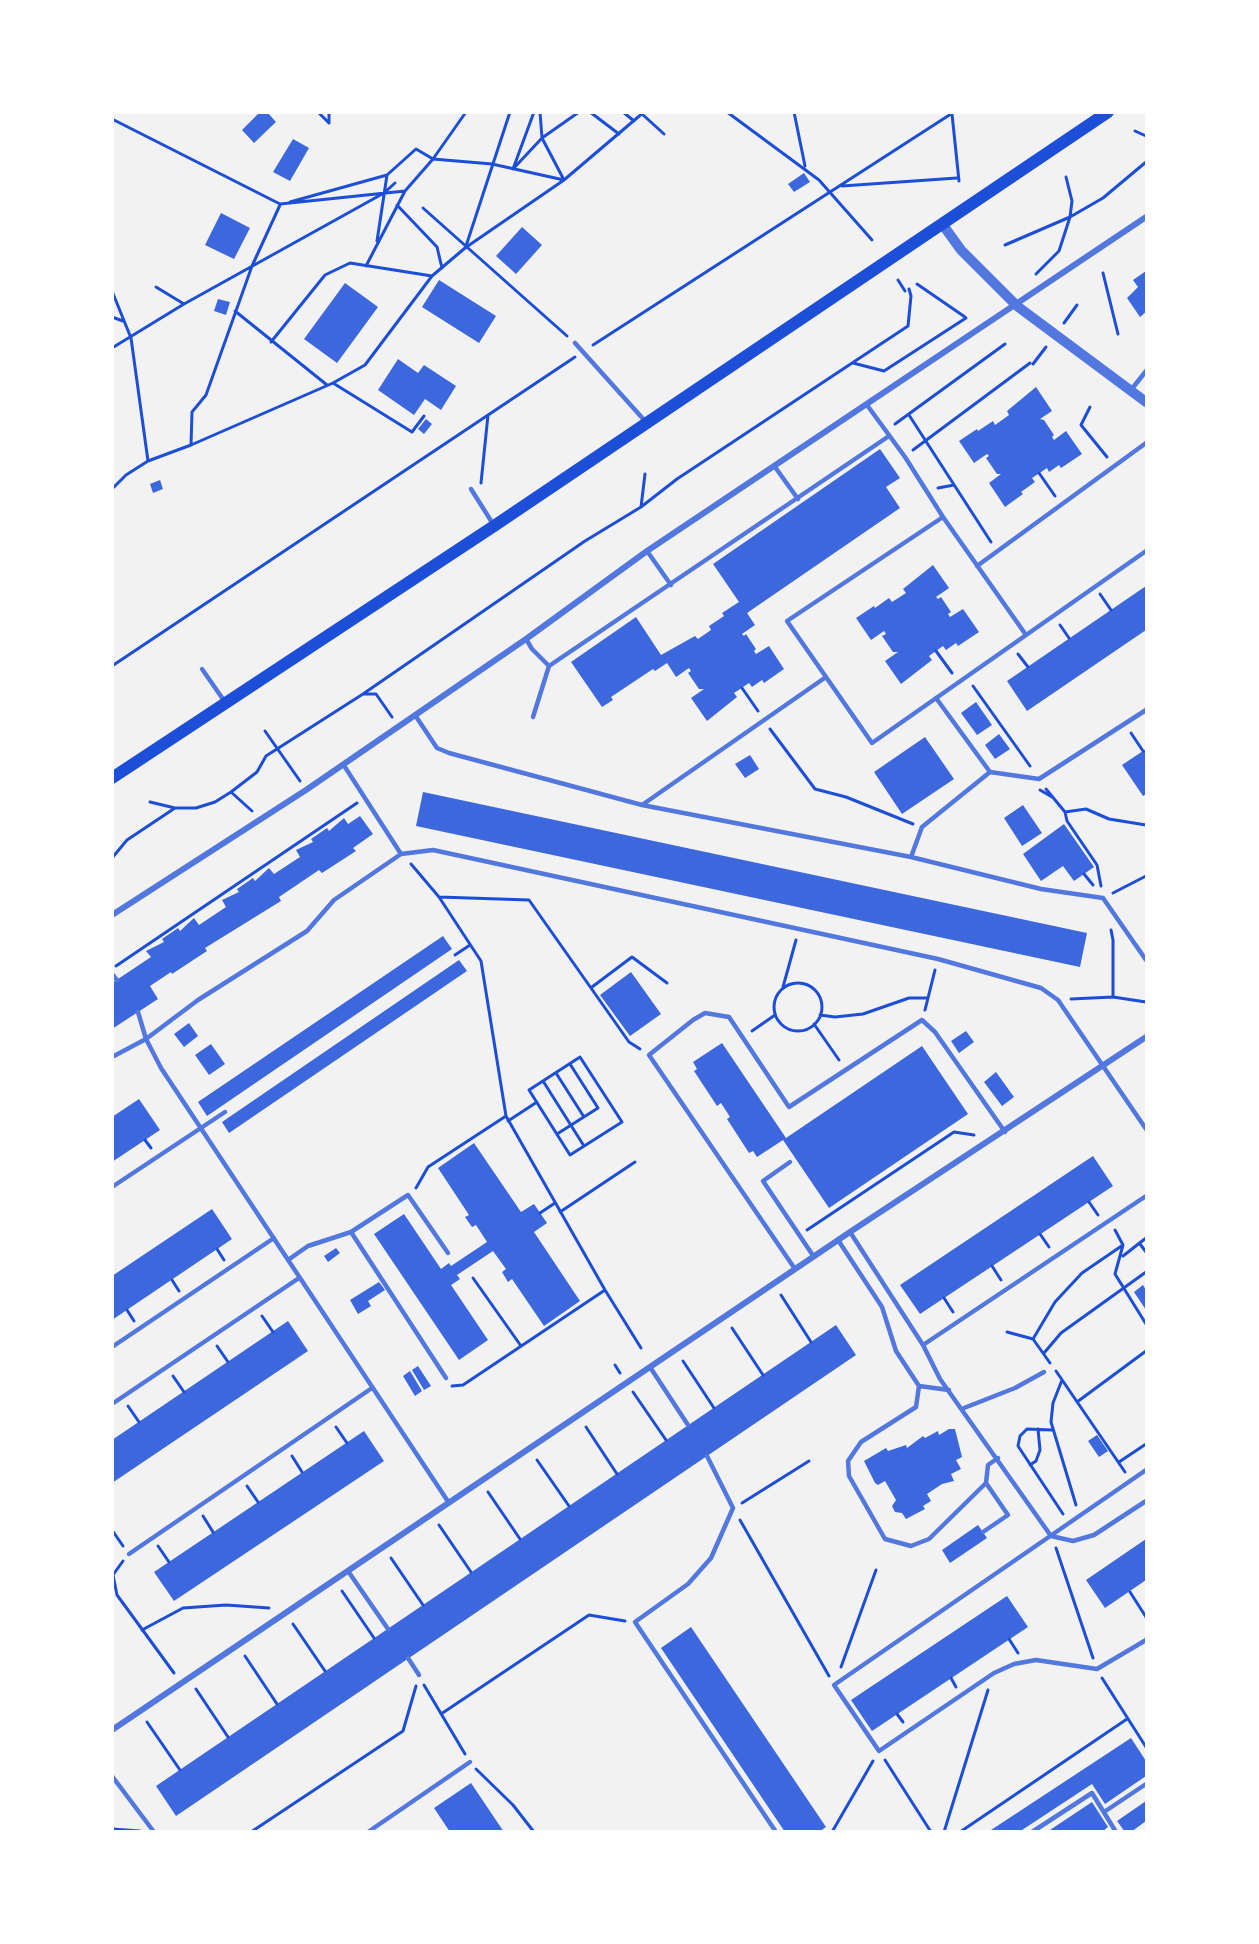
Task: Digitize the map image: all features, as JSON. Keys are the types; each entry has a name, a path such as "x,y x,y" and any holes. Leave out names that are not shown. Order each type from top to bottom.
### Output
{"main road":[{"path":"112,778 494,526 1108,112"}],"street":[{"path":"112,915 306,790 526,639 647,551 1017,306 1146,217"},
{"path":"943,225 961,250 1017,306 1146,402"},
{"path":"112,1730 838,1240 1146,1037"}],"lane":[{"path":"575,343 647,423"},
{"path":"1131,390 1146,371"},
{"path":"867,405 1026,635"},
{"path":"533,717 549,666 889,436"},
{"path":"977,566 1146,443"},
{"path":"775,467 798,499"},
{"path":"471,489 494,526"},
{"path":"943,517 787,621 872,744 1146,551"},
{"path":"647,551 671,585"},
{"path":"526,639 532,650 549,666"},
{"path":"202,669 225,702"},
{"path":"642,805 826,677"},
{"path":"936,698 990,772 1039,779 1146,710"},
{"path":"415,715 437,748 449,753 642,805 911,857 1041,889 1103,898 1146,960"},
{"path":"343,764 401,854"},
{"path":"911,857 922,827 990,772"},
{"path":"112,1057 146,1039 198,1000 307,931 334,900 401,854 433,850 938,959 1041,988 1058,1000 1105,1065 1146,1129"},
{"path":"112,974 117,980"},
{"path":"138,1012 146,1039 161,1068 448,1503"},
{"path":"795,1269 649,1055 705,1013 729,1017 789,1107 922,1020 935,1032 1005,1132"},
{"path":"112,1187 225,1112"},
{"path":"790,1162 763,1181 814,1257"},
{"path":"288,1260 308,1246 351,1232 408,1195 448,1253"},
{"path":"923,1345 1146,1196"},
{"path":"351,1232 446,1378"},
{"path":"850,1232 923,1345 949,1390 964,1408 1052,1536 1073,1541 1094,1535 1146,1501"},
{"path":"112,1347 273,1238"},
{"path":"838,1240 882,1307 897,1351 919,1386 915,1407 861,1442 848,1461 849,1476 885,1539 910,1546 929,1539 986,1483 988,1465 998,1458"},
{"path":"112,1404 299,1278"},
{"path":"650,1366 688,1425"},
{"path":"964,1408 1015,1388 1044,1372"},
{"path":"919,1386 949,1390"},
{"path":"129,1554 372,1388"},
{"path":"707,1456 733,1508 711,1558 688,1584 635,1622 776,1832"},
{"path":"1146,1470 834,1685 879,1751 994,1673 1014,1664 1036,1660 1097,1669 1146,1640"},
{"path":"983,1532 1008,1515 986,1483"},
{"path":"348,1571 388,1629"},
{"path":"408,1658 419,1675"},
{"path":"368,1832 470,1762"},
{"path":"112,1776 152,1832"},
{"path":"1104,1812 1146,1784"},
{"path":"1032,1832 1092,1793 1116,1832"}],"path":[{"path":"318,112 329,123 330,112"},
{"path":"366,267 405,191 433,159 466,112"},
{"path":"465,248 510,112"},
{"path":"513,169 534,112"},
{"path":"540,112 542,138 564,180"},
{"path":"513,169 542,138 579,112"},
{"path":"590,112 619,134"},
{"path":"623,112 634,121"},
{"path":"727,112 805,168 831,192 872,240"},
{"path":"794,112 805,168"},
{"path":"112,489 126,475 148,461 191,445 333,383 365,365 432,276 465,248 564,180 643,113 664,134"},
{"path":"112,666 583,352 953,113 958,179 840,186"},
{"path":"112,119 280,204 405,191"},
{"path":"1135,131 1146,136"},
{"path":"280,204 387,175 416,149 433,159 492,164 564,180"},
{"path":"1005,245 1070,217 1103,198 1146,162"},
{"path":"376,244 387,175"},
{"path":"1035,275 1059,251 1070,217 1072,201 1066,177"},
{"path":"112,348 184,304 384,194 396,183"},
{"path":"191,445 192,412 206,394 252,266 280,204"},
{"path":"397,205 438,247 442,268"},
{"path":"423,208 465,248 575,343"},
{"path":"270,342 325,275 350,263 432,276"},
{"path":"1103,273 1118,334"},
{"path":"150,802 176,808 196,808 214,802 231,792 257,772 266,756 363,694 575,548 641,507 677,479 908,326 911,296 898,280"},
{"path":"917,284 973,321"},
{"path":"156,287 184,304"},
{"path":"112,291 131,338 148,461"},
{"path":"1063,324 1077,305"},
{"path":"235,311 270,342 327,385"},
{"path":"112,317 123,321"},
{"path":"853,363 884,371 966,318"},
{"path":"885,431 1005,344"},
{"path":"905,457 924,440 1031,364 1046,347"},
{"path":"333,383 412,432 424,416"},
{"path":"1090,407 1081,425 1115,467"},
{"path":"479,503 488,415"},
{"path":"909,415 997,552"},
{"path":"1040,473 1061,505"},
{"path":"641,507 645,474"},
{"path":"1095,587 1111,610"},
{"path":"1054,616 1069,638"},
{"path":"1012,645 1028,667"},
{"path":"936,651 944,662"},
{"path":"966,676 1065,812 1067,821 1097,865 1113,940 1113,997"},
{"path":"378,683 376,694 398,726"},
{"path":"742,688 815,789 846,798 922,827"},
{"path":"363,694 376,694"},
{"path":"1125,724 1143,751"},
{"path":"265,730 306,790"},
{"path":"231,792 261,820"},
{"path":"112,968 364,798"},
{"path":"112,858 127,840 176,808"},
{"path":"1065,812 1086,809 1109,819 1146,825"},
{"path":"401,854 439,897 481,961 507,1118 604,1290 641,1348"},
{"path":"1103,898 1146,876"},
{"path":"439,897 529,900 629,1042 649,1055"},
{"path":"783,987 798,983 813,988 821,1002 820,1015 814,1024 800,1031 792,1030 778,1022 775,1015 774,1000 783,987 798,929"},
{"path":"455,954 470,945"},
{"path":"592,987 632,957 667,983"},
{"path":"922,1020 938,959"},
{"path":"1058,1000 1113,997 1146,1002"},
{"path":"820,1015 835,1017 863,1014 909,998 928,998"},
{"path":"743,1038 775,1015"},
{"path":"814,1024 846,1070"},
{"path":"580,1057 622,1122 570,1155 529,1090 556,1073 580,1057"},
{"path":"557,1134 598,1108 570,1064"},
{"path":"556,1073 584,1117"},
{"path":"543,1081 584,1146"},
{"path":"408,1195 414,1190 428,1167 537,1102"},
{"path":"800,1236 954,1132 980,1136 1000,1124"},
{"path":"560,1212 635,1162"},
{"path":"1089,1202 1104,1224"},
{"path":"540,1213 555,1203"},
{"path":"1109,1221 1123,1245 1115,1274 1146,1324"},
{"path":"1041,1234 1055,1257"},
{"path":"1121,1257 1146,1238"},
{"path":"1140,1243 1146,1252"},
{"path":"1033,1339 1055,1302 1082,1274 1123,1245"},
{"path":"992,1266 1007,1289"},
{"path":"1044,1353 1061,1333 1146,1272"},
{"path":"473,1278 521,1346"},
{"path":"446,1378 452,1386 460,1387 604,1290"},
{"path":"781,1295 811,1342"},
{"path":"944,1298 959,1321"},
{"path":"256,1307 273,1332"},
{"path":"732,1328 763,1375"},
{"path":"1007,1332 1033,1339 1131,1480"},
{"path":"212,1337 228,1362"},
{"path":"1077,1402 1146,1351"},
{"path":"683,1361 714,1408"},
{"path":"615,1365 621,1374"},
{"path":"167,1367 184,1392"},
{"path":"1062,1380 1053,1403 1052,1430 1080,1515"},
{"path":"632,1391 666,1440"},
{"path":"123,1397 139,1422"},
{"path":"330,1417 347,1443"},
{"path":"586,1427 617,1473"},
{"path":"1052,1430 1027,1429 1020,1436 1018,1446 1060,1510"},
{"path":"1030,1466 1036,1461 1040,1450 1038,1429"},
{"path":"1119,1462 1146,1444"},
{"path":"286,1447 302,1472"},
{"path":"537,1460 569,1506"},
{"path":"809,1461 733,1508 834,1685"},
{"path":"241,1477 258,1502"},
{"path":"488,1492 520,1539"},
{"path":"197,1507 213,1532"},
{"path":"440,1525 471,1572"},
{"path":"112,1530 129,1554 113,1575 117,1595 182,1683"},
{"path":"1052,1536 1097,1669 1146,1747"},
{"path":"152,1538 169,1562"},
{"path":"391,1558 423,1605"},
{"path":"834,1685 876,1570"},
{"path":"342,1591 374,1638"},
{"path":"1130,1592 1146,1617"},
{"path":"142,1630 183,1608 226,1605 277,1608"},
{"path":"441,1714 589,1615 635,1622"},
{"path":"293,1623 325,1671"},
{"path":"245,1656 277,1704"},
{"path":"944,1832 994,1673"},
{"path":"419,1675 470,1762 513,1804 534,1832"},
{"path":"251,1832 403,1731 419,1675"},
{"path":"196,1689 228,1737"},
{"path":"960,1832 1127,1719"},
{"path":"147,1722 180,1770"},
{"path":"832,1832 879,1751 931,1832"},
{"path":"112,1829 152,1832"}],"building":[{"path":"260,112 267,112 276,122 254,143 242,130"},
{"path":"293,139 309,148 290,181 273,172"},
{"path":"804,173 810,182 794,192 788,184"},
{"path":"221,213 250,228 234,259 205,245"},
{"path":"522,227 542,245 516,274 496,256"},
{"path":"1146,271 1146,312 1140,317 1127,298 1138,287 1133,280"},
{"path":"439,280 496,316 479,343 422,307"},
{"path":"345,283 378,307 337,363 304,339"},
{"path":"218,299 230,302 226,315 214,311"},
{"path":"398,359 418,373 424,365 456,386 441,410 425,399 414,415 378,390"},
{"path":"1036,387 1052,411 1040,419 1044,420 1054,435 1052,437 1054,440 1066,431 1082,454 1061,468 1059,465 1049,472 1047,468 1032,478 1035,482 1005,507 989,483 1001,474 997,474 986,458 989,456 987,454 974,463 959,441 993,421 995,425 1009,415 1007,411"},
{"path":"426,419 432,424 424,434 418,429"},
{"path":"880,449 900,478 886,487 900,508 747,613 755,625 742,634 744,636 746,634 756,649 754,651 756,654 769,646 784,669 764,683 762,680 752,687 749,683 734,693 737,697 707,721 691,698 704,689 699,689 688,673 691,671 689,668 676,677 667,663 655,671 653,669 611,697 613,700 602,707 571,662 636,617 661,655 695,636 698,639 711,630 709,626 724,616 722,613 739,602 713,564"},
{"path":"160,480 163,489 153,493 150,484"},
{"path":"933,565 949,588 936,597 938,599 941,597 951,612 948,614 950,617 963,609 979,632 958,646 956,643 946,650 943,646 929,656 932,660 901,684 885,661 898,652 893,652 882,636 886,634 884,631 871,640 856,618 889,598 892,602 906,593 903,589"},
{"path":"1146,586 1146,630 1027,711 1007,681"},
{"path":"976,702 992,725 977,735 961,713"},
{"path":"999,734 1010,749 995,759 985,745"},
{"path":"925,737 954,779 902,814 874,772"},
{"path":"1146,749 1146,794 1143,796 1122,765"},
{"path":"750,755 759,769 745,778 735,764"},
{"path":"423,792 1087,933 1080,967 416,826"},
{"path":"1023,805 1042,833 1022,846 1004,818"},
{"path":"360,816 373,834 353,848 356,851 322,873 319,870 279,897 281,901 205,948 207,951 150,986 158,999 112,1029 112,983 151,957 146,951 164,942 162,939 178,928 180,931 194,918 199,925 226,907 222,900 239,892 237,889 253,878 255,881 269,868 274,874 300,857 296,850 313,842 311,839 327,828 329,831 344,818 348,824"},
{"path":"1064,824 1094,867 1074,881 1063,866 1041,881 1023,854"},
{"path":"443,936 452,949 207,1116 198,1102"},
{"path":"459,960 467,971 229,1133 222,1122"},
{"path":"631,972 661,1014 630,1036 600,995"},
{"path":"189,1023 198,1036 184,1047 174,1034"},
{"path":"966,1031 974,1042 959,1053 951,1041"},
{"path":"722,1043 786,1138 922,1046 968,1114 829,1208 783,1140 757,1157 753,1151 749,1153 727,1119 730,1117 721,1103 717,1106 694,1071 697,1069 693,1062"},
{"path":"211,1044 225,1064 209,1075 195,1055"},
{"path":"996,1072 1014,1097 1002,1106 984,1082"},
{"path":"139,1099 160,1130 112,1162 112,1117"},
{"path":"474,1143 521,1212 534,1204 547,1223 534,1232 580,1301 544,1326 512,1279 508,1282 502,1272 506,1269 493,1251 457,1275 460,1279 451,1285 488,1340 459,1360 374,1234 404,1214 441,1269 449,1263 451,1266 487,1242 476,1225 472,1227 465,1217 469,1215 438,1168"},
{"path":"1093,1156 1113,1186 920,1314 900,1285"},
{"path":"212,1209 232,1239 112,1320 112,1276"},
{"path":"336,1248 340,1253 328,1262 324,1256"},
{"path":"379,1282 385,1290 368,1301 371,1306 358,1314 350,1300"},
{"path":"1143,1285 1146,1290 1146,1310 1134,1292"},
{"path":"288,1321 308,1351 112,1483 112,1440"},
{"path":"836,1325 856,1355 176,1816 156,1786"},
{"path":"418,1366 431,1386 424,1390 412,1370"},
{"path":"410,1371 422,1391 415,1396 403,1376"},
{"path":"949,1429 955,1429 962,1457 956,1460 961,1469 951,1474 954,1481 942,1484 927,1494 931,1501 923,1506 925,1509 906,1519 902,1513 895,1512 892,1506 896,1500 885,1481 878,1485 875,1483 864,1461 886,1448 888,1451 906,1445 907,1448 923,1436 925,1438 938,1431 939,1435"},
{"path":"364,1431 384,1461 174,1601 154,1572"},
{"path":"1097,1435 1108,1451 1099,1457 1088,1441"},
{"path":"978,1525 987,1538 950,1563 942,1550"},
{"path":"1146,1539 1146,1580 1105,1608 1086,1580"},
{"path":"1007,1596 1028,1627 872,1731 851,1700"},
{"path":"691,1627 826,1827 819,1832 785,1832 661,1648"},
{"path":"1131,1738 1146,1761 1146,1776 1105,1804 1092,1784 1019,1832 988,1832"},
{"path":"471,1783 504,1832 450,1832 434,1808"},
{"path":"1146,1801 1146,1821 1131,1832 1125,1832 1117,1821"},
{"path":"1092,1802 1108,1827 1102,1832 1047,1832"}]}
